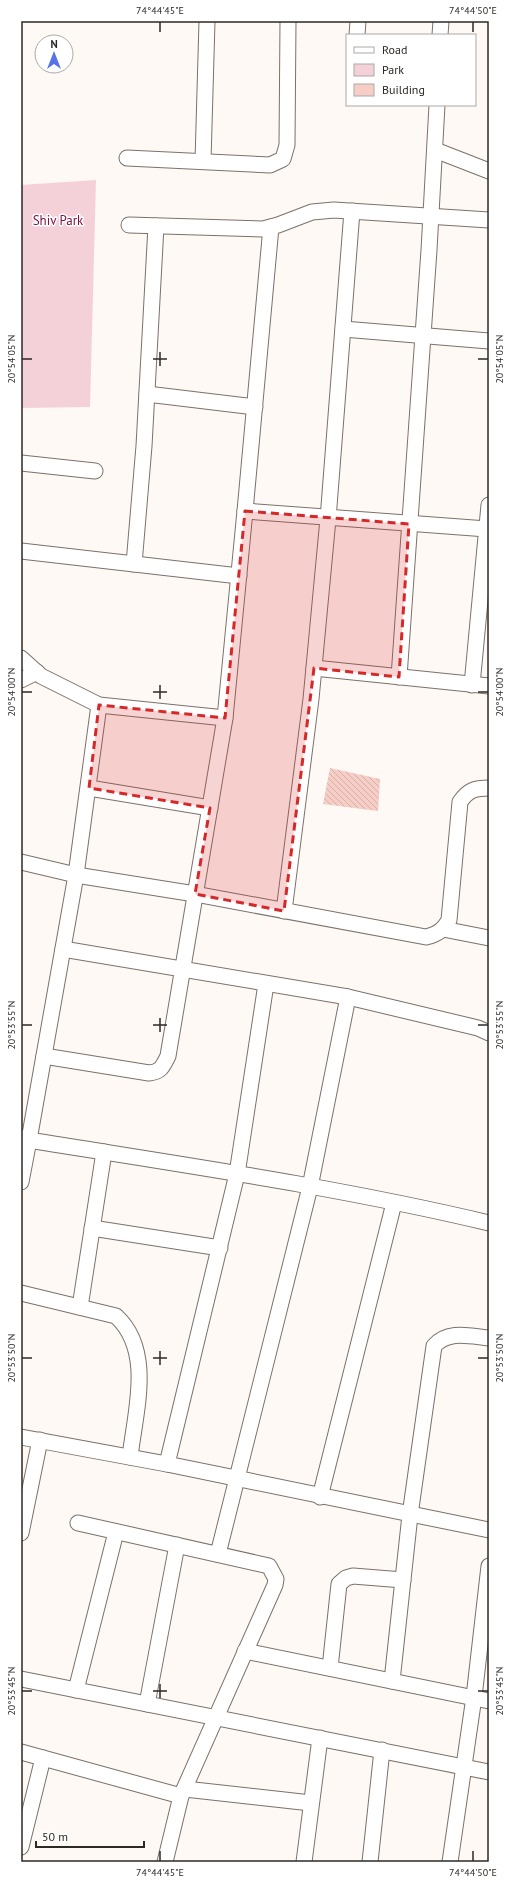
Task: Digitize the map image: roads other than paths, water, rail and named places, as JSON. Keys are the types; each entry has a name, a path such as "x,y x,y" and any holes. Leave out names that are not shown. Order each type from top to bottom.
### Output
{"street":[{"path":"203,162 207,21"},
{"path":"127,158 270,165 283,159 287,145 288,21"},
{"path":"357,34 358,21"},
{"path":"440,34 441,21"},
{"path":"399,677 423,336 437,106"},
{"path":"435,150 489,171"},
{"path":"128,225 263,229 312,212 334,210 431,215 489,220"},
{"path":"284,912 314,668 328,518 352,211"},
{"path":"134,564 147,394 156,226"},
{"path":"44,1056 149,1073 156,1072 163,1068 168,1056 184,970 195,894 225,718 246,511 271,227"},
{"path":"343,329 489,341"},
{"path":"147,394 255,407"},
{"path":"21,463 94,471"},
{"path":"472,685 489,505"},
{"path":"246,511 487,529"},
{"path":"21,551 239,576"},
{"path":"21,658 41,676 99,705 225,718"},
{"path":"314,668 489,686"},
{"path":"21,680 37,672"},
{"path":"21,1182 25,1139 44,1056 76,875 89,788 99,705"},
{"path":"89,788 210,808"},
{"path":"21,862 76,875 195,894 284,912 426,937 435,935 443,930 449,920 452,905 460,802 466,793 479,788 489,788"},
{"path":"443,930 489,938"},
{"path":"63,949 348,997 478,1028 489,1033"},
{"path":"167,1464 237,1174 266,984"},
{"path":"218,1554 310,1187 348,997"},
{"path":"25,1139 310,1187 489,1223"},
{"path":"80,1307 104,1152"},
{"path":"320,1496 394,1203"},
{"path":"92,1228 220,1248"},
{"path":"21,1293 116,1316 125,1324 132,1335 136,1350 139,1380 130,1457"},
{"path":"392,1681 410,1514 434,1346 440,1339 450,1335 489,1338"},
{"path":"21,1437 238,1478 489,1530"},
{"path":"21,1534 24,1501 40,1440"},
{"path":"78,1523 269,1566 276,1580 275,1586 183,1792 165,1862"},
{"path":"76,1690 116,1532"},
{"path":"148,1704 177,1545"},
{"path":"450,1862 474,1697 489,1566"},
{"path":"330,1668 339,1584 346,1578 353,1576 403,1580"},
{"path":"245,1651 489,1701"},
{"path":"21,1679 489,1772"},
{"path":"304,1862 320,1738"},
{"path":"370,1862 382,1750"},
{"path":"21,1752 183,1792 312,1803"},
{"path":"21,1847 43,1758"}],"park label":[{"name":"Shiv Park","path":"58,220"}]}
